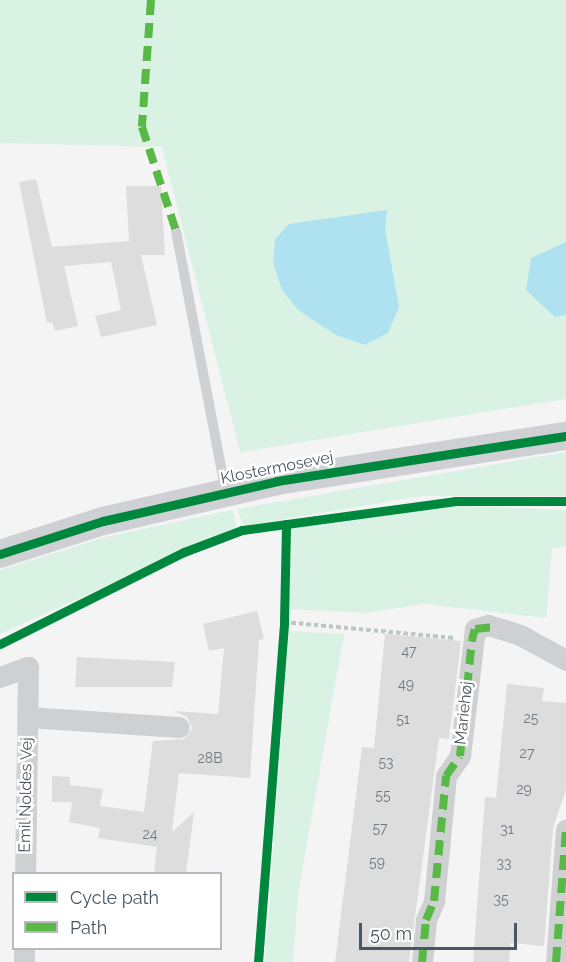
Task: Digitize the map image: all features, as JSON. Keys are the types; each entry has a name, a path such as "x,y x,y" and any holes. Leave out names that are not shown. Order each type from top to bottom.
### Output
{"main road":[{"name":"Klostermosevej","path":"0,554 103,521 226,493 566,436"}],"street":[{"path":"472,640 475,629 488,625 566,660"},
{"name":"Mariehøj","path":"422,962 426,920 434,902 446,776 460,756 472,640"},
{"name":"Emil Noldes Vej","path":"0,677 28,667 25,872"},
{"name":"Emil Noldes Vej","path":"28,717 179,727"},
{"path":"556,962 566,829"}],"lane":[{"name":"Klostermosevej","path":"176,231 226,493"}],"path":[{"path":"284,633 285,610"},
{"path":"284,621 472,640"}],"green space":[{"path":"0,0 566,0 566,399 240,452 162,147 0,143"},
{"path":"566,452 566,496 422,496 244,526 237,509"},
{"path":"459,506 566,510 566,547 552,548 546,618 424,604 365,613 290,609 290,528"},
{"path":"232,510 237,527 0,634 0,570 106,537"},
{"path":"289,631 344,634 298,894 293,962 265,962"}],"water":[{"path":"387,210 385,229 399,307 388,333 365,345 336,335 298,310 282,290 273,262 275,239 289,224"},
{"path":"566,242 566,315 555,317 526,290 531,258"}],"building":[{"path":"36,179 52,247 129,241 126,186 161,186 165,255 141,255 157,325 101,337 95,316 121,310 111,262 64,266 78,326 55,331 52,322 47,323 19,182"},
{"path":"257,611 264,639 259,640 250,778 179,773 172,832 194,812 186,872 154,872 157,847 98,838 100,828 69,822 72,802 52,802 52,776 70,777 70,785 103,789 100,806 144,812 153,741 184,739 192,728 187,717 174,711 218,714 224,648 209,651 203,624"},
{"path":"385,634 461,641 449,739 439,738 409,962 335,962 362,747 374,748"},
{"path":"77,657 175,662 172,687 75,687"},
{"path":"507,684 544,688 542,701 566,703 566,790 553,828 544,946 511,943 509,962 473,962 485,797 496,798"}],"marked path":[{"path":"151,0 142,127 176,231"},
{"path":"422,962 426,920 434,901 446,776 460,756 472,640 475,629 494,627"},
{"path":"556,962 566,829"}],"cycle path":[{"path":"0,554 103,521 277,481 566,436"},
{"path":"0,644 184,552 242,530 456,501 566,501"},
{"path":"258,962 284,622 286,524"}]}
